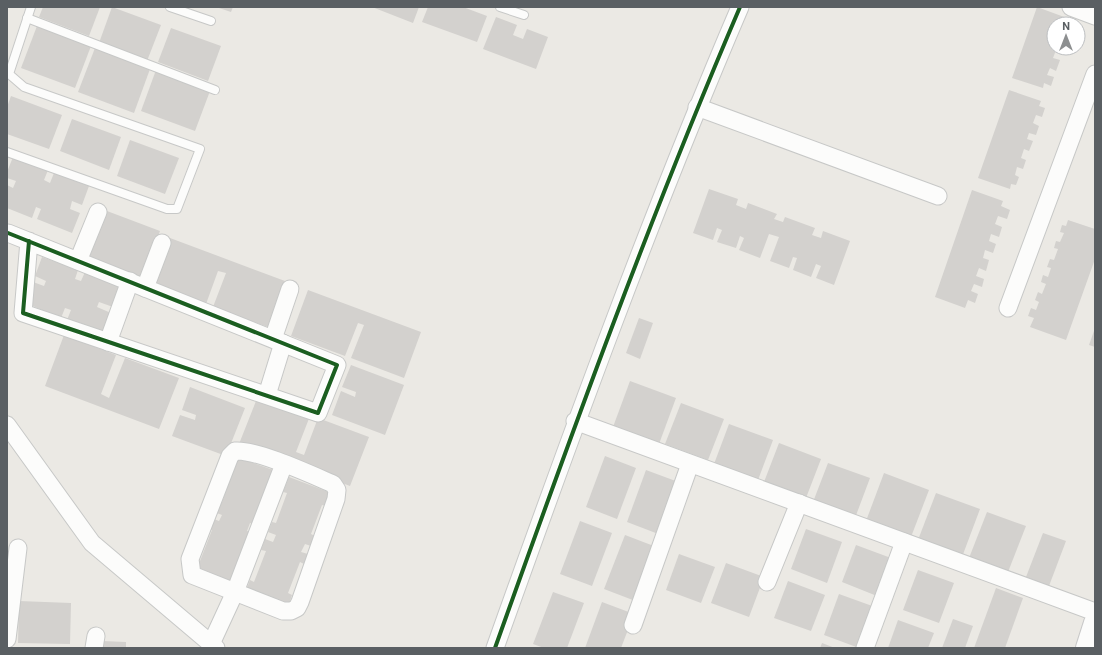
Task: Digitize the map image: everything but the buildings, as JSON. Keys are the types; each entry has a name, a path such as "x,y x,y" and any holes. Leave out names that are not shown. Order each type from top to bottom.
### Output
{"street":[{"path":"495,648 576,421 697,108 740,7"},
{"path":"1071,7 1095,16"},
{"path":"1008,308 1095,74"},
{"path":"697,108 938,196"},
{"path":"78,261 98,212"},
{"path":"7,233 29,241 337,365 318,413 23,313 29,241"},
{"path":"108,342 137,285 162,243"},
{"path":"267,395 290,289"},
{"path":"576,421 1095,612"},
{"path":"7,425 92,542 214,646 284,464"},
{"path":"242,450 284,464 333,484 337,490 336,498 297,608 290,611 283,611 235,592 192,575 190,559 230,456 235,451 242,450"},
{"path":"633,625 690,464"},
{"path":"767,582 799,503"},
{"path":"865,648 904,542"},
{"path":"7,639 18,548"},
{"path":"1087,648 1095,623"}],"lane":[{"path":"7,152 167,209 177,209 200,149 24,87 9,74 31,7"},
{"path":"170,7 211,21"},
{"path":"500,7 524,15"},
{"path":"27,18 215,90"}],"cycle path":[{"path":"495,648 553,486 643,245 740,7"},
{"path":"7,233 8,233 337,365 318,413 23,313 29,241"}]}
